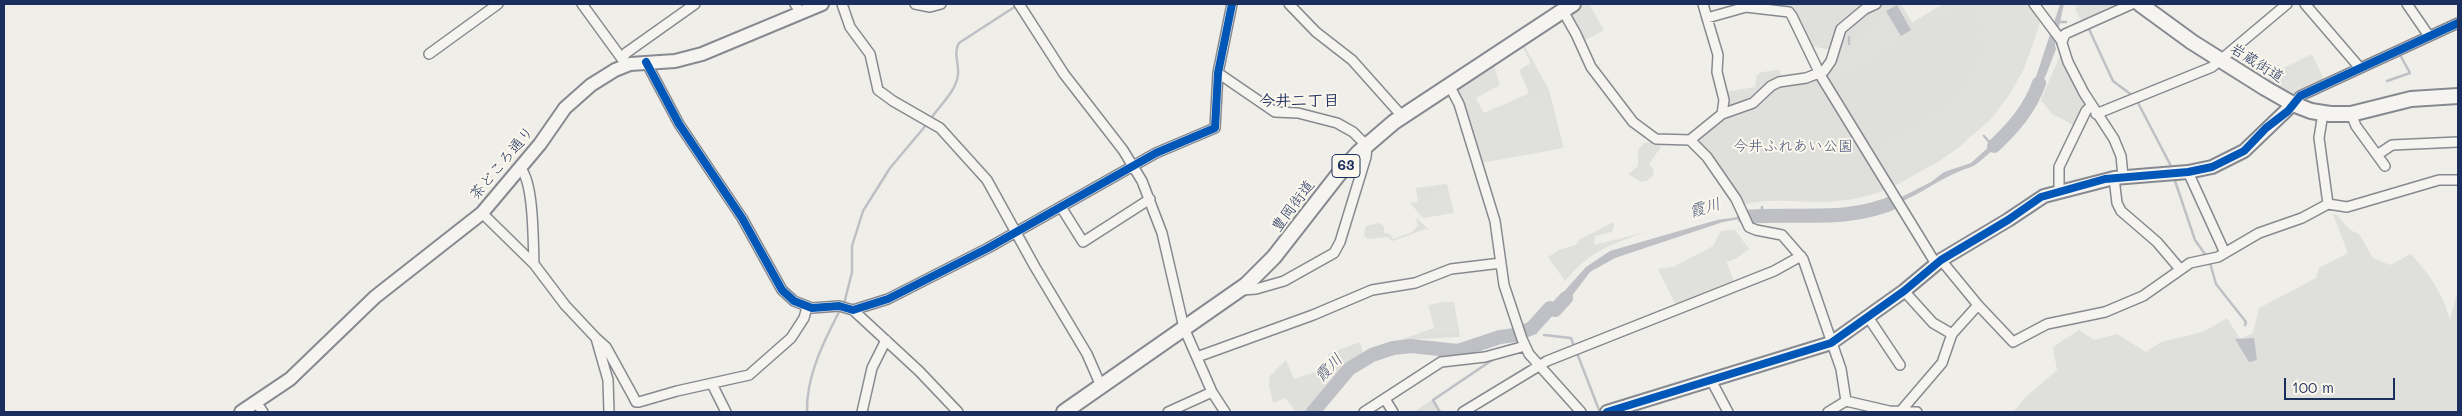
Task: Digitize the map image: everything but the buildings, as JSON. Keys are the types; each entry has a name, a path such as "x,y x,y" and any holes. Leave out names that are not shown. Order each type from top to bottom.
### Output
{"main road":[{"name":"岩蔵街道","path":"2140,4 2221,60 2294,104 2323,113 2351,114 2411,99 2458,96"},
{"name":"豊岡街道","path":"1064,412 1239,290 1266,266 1325,189 1367,146 1402,116 1566,7"}],"street":[{"path":"428,54 498,4"},
{"path":"582,4 624,62"},
{"path":"624,62 626,54 695,4"},
{"name":"茶どころ通り","path":"241,412 260,407 375,297 482,213 521,169 565,108 576,96 624,62 675,61 702,54 798,8 822,4"},
{"path":"842,4 850,27 870,54 878,90 893,101 940,128 980,169 1087,354 1101,386"},
{"path":"915,4 930,7 941,4"},
{"path":"1020,4 1064,74 1133,166 1150,199 1162,234 1184,328 1212,392 1226,412"},
{"path":"853,310 888,299 1016,232 1156,153 1215,128 1218,73 1232,4"},
{"path":"1289,4 1322,37 1352,60 1402,116"},
{"path":"1703,4 1718,55 1717,72 1724,100 1722,114"},
{"path":"1566,7 1591,67 1633,122 1656,139 1690,140 1722,114 1753,103 1770,86 1779,82 1806,78 1820,73 1830,64 1841,29 1865,9 1876,4"},
{"path":"2034,4 2062,41 2068,62 2094,110 2116,144 2117,203 2121,211 2154,238 2180,269"},
{"path":"2062,41 2065,34 2132,4"},
{"path":"2059,190 2059,166 2086,110 2094,110 2212,67 2287,4"},
{"path":"2305,4 2360,68"},
{"path":"2407,4 2429,36"},
{"path":"1707,18 1746,7 1789,12 1820,73 1904,210 1939,262 2013,342 2055,321 2096,314 2143,296 2190,263 2212,259 2258,233 2302,218 2328,204 2347,207 2439,180 2458,180"},
{"path":"1608,412 1831,343 1939,262 2008,220 2041,197 2059,190 2118,177 2188,172 2212,167 2241,153 2294,104 2300,96 2458,23"},
{"path":"646,62 679,124 694,149 740,213 782,290 794,301 807,308 839,306 853,310 919,371 958,412"},
{"path":"1218,73 1275,112 1308,115 1337,123 1353,132 1367,146 1366,156 1338,248 1334,253 1284,281 1256,289 1239,290"},
{"path":"1449,85 1459,104 1496,222 1505,289 1524,343 1539,364 1581,412"},
{"path":"2323,113 2319,138 2328,204"},
{"path":"2351,114 2356,126 2385,166"},
{"path":"1690,140 1707,157 1742,210 1748,225 1756,230 1782,235 1801,256 1841,369 1846,401"},
{"path":"2377,155 2392,145 2458,142"},
{"path":"521,169 526,180 530,204 534,264"},
{"path":"2188,172 2225,253"},
{"path":"1061,207 1083,242 1150,199"},
{"path":"482,213 534,264 565,305 606,347 636,402 677,390 743,377 754,372 790,338 804,318 807,308"},
{"path":"1464,412 1539,364 1757,278 1801,256"},
{"path":"1197,357 1313,315 1372,290 1415,283 1451,269 1501,263"},
{"path":"1904,290 1933,323 1952,334"},
{"path":"1900,412 1942,364 1952,334 1978,305"},
{"path":"1868,317 1900,365"},
{"path":"596,338 608,380 608,412"},
{"path":"862,412 872,368 886,340"},
{"path":"1364,412 1444,361 1480,358 1524,343"},
{"path":"1711,380 1728,412"},
{"path":"712,384 726,412"},
{"path":"1168,412 1212,392"},
{"path":"1384,399 1393,412"},
{"path":"1828,412 1846,401 1872,408 1916,412"}],"shaded area":[{"path":"1583,4 1589,4 1604,30 1582,42 1567,14"},
{"path":"1884,4 1901,4 1912,23 1943,4 2029,4 2040,23 2024,69 2009,95 1991,119 1953,152 1894,186 1826,75 1833,67 1836,59"},
{"path":"2060,4 2064,4 2055,45 2056,49 2046,75 2032,101 2033,86"},
{"path":"2077,4 2127,4 2083,23 2075,10"},
{"path":"1897,5 1911,30 1901,36 1886,11"},
{"path":"2312,54 2325,82 2292,98 2267,79 2277,71"},
{"path":"1493,62 1500,85 1476,98 1484,113 1546,86 1564,148 1481,163 1457,86"},
{"path":"2004,133 2007,134 2006,137 1975,165 1948,176 1903,201 1880,208 1931,182 1944,172 1971,163"},
{"path":"1450,197 1454,213 1423,218 1410,203"},
{"path":"1762,215 1723,222 1615,258 1590,272 1562,309 1560,315 1551,306 1586,267 1610,251 1717,220"},
{"path":"1713,246 1727,263 1735,284 1677,307 1658,269 1673,267"},
{"path":"1454,302 1459,331 1435,330 1428,305"},
{"path":"2254,338 2257,360 2249,362 2235,339"}],"green space":[{"path":"1782,4 1872,4 1839,27 1832,50 1810,46"},
{"path":"1884,4 1901,4 1912,23 1935,9 1941,19 1960,6 1969,5 1983,31 1975,35 1978,40 1988,35 1992,39 1990,42 1985,39 1980,42 1983,48 1987,47 1957,98 1948,108 1873,149 1840,98 1843,94 1841,91 1836,92 1829,81 1897,43 1886,23 1889,21 1884,14 1882,25 1871,28 1861,38 1854,40 1856,46 1849,57 1841,60 1836,59 1844,30 1866,12"},
{"path":"1523,43 1549,90 1562,147 1547,92 1514,103 1513,101 1529,93 1519,70 1531,63 1521,44"},
{"path":"2061,53 2086,106 2076,126 2052,114 2041,100"},
{"path":"1779,70 1782,79 1751,101 1728,108 1725,92 1755,87 1757,75 1762,72"},
{"name":"今井ふれあい公園","path":"1816,78 1877,176 1888,189 1871,195 1835,201 1771,201 1744,205 1696,143 1696,138 1718,119 1772,88"},
{"path":"1968,140 1941,160 1896,185 1877,158 1880,157 1896,184 1900,182 1898,179 1943,154 1945,156 1950,153 1949,150"},
{"path":"1644,143 1659,144 1661,147 1649,164 1654,170 1653,176 1647,181 1641,182 1628,174 1638,166 1638,150"},
{"path":"1447,184 1450,197 1418,202 1416,188"},
{"path":"2333,214 2337,215 2350,230 2359,234 2373,258 2390,265 2411,254 2435,284 2450,320 2458,290 2458,412 2013,412 2026,397 2057,370 2053,347 2079,330 2094,340 2117,334 2146,352 2161,342 2203,332 2227,318 2240,339 2253,333 2259,308 2316,278 2319,268 2348,253"},
{"path":"1417,218 1429,230 1425,229 1393,241 1387,237 1368,239 1364,235 1366,226 1379,223 1384,226 1384,233 1390,234 1393,239 1412,232 1418,225"},
{"path":"1613,222 1612,232 1595,236 1594,245 1647,232 1623,240 1592,255 1565,281 1548,257 1559,250 1576,245 1579,240"},
{"path":"1746,228 1735,230 1749,249 1737,258 1726,262 1713,246 1721,231"},
{"path":"1434,328 1435,330 1459,331 1460,337 1400,340"},
{"path":"1360,342 1363,352 1348,363 1332,380 1328,354"},
{"path":"1494,358 1496,359 1434,401 1441,412 1414,412"},
{"path":"1286,360 1294,379 1328,368 1331,383 1307,412 1296,412 1285,398 1273,403 1269,385 1270,376"}],"waterway":[{"path":"932,117 955,86 958,70 956,51 959,43 1016,6"},
{"name":"霞川","path":"2057,22 2066,22"},
{"path":"2088,27 2113,81 2133,96"},
{"path":"1849,37 1849,44"},
{"path":"2387,81 2410,73 2399,53"},
{"name":"霞川","path":"1994,146 2020,118 2031,101 2039,83"},
{"path":"2137,101 2172,168"},
{"path":"844,304 852,272 852,246 863,211 890,168 927,124"},
{"path":"1984,136 1993,146"},
{"path":"2174,178 2195,240 2207,257"},
{"name":"霞川","path":"1744,217 1840,215 1878,208 1897,201"},
{"path":"1762,207 1762,215"},
{"path":"2210,263 2216,284 2246,322 2245,325"},
{"name":"霞川","path":"1313,412 1349,369 1372,355 1393,348 1411,346 1458,351 1500,337 1515,335 1532,328 1550,308 1555,310 1566,298"},
{"path":"807,412 809,385 817,359 840,310"},
{"name":"霞川","path":"1528,330 1536,333"},
{"path":"1544,335 1571,338 1574,346"},
{"path":"1577,353 1599,410"},
{"path":"1440,412 1433,400 1495,358"}],"cycle path":[{"path":"646,62 679,124 742,218 782,290 794,301 812,308 839,306 853,310 888,299 988,248 1156,153 1215,128 1218,73 1232,4"},
{"path":"1607,412 1831,343 1904,291 1941,260 2008,220 2041,197 2105,179 2188,172 2212,167 2244,151 2266,128 2288,111 2300,96 2458,23"}],"district":[{"name":"今井二丁目","path":"1299,101"}]}
